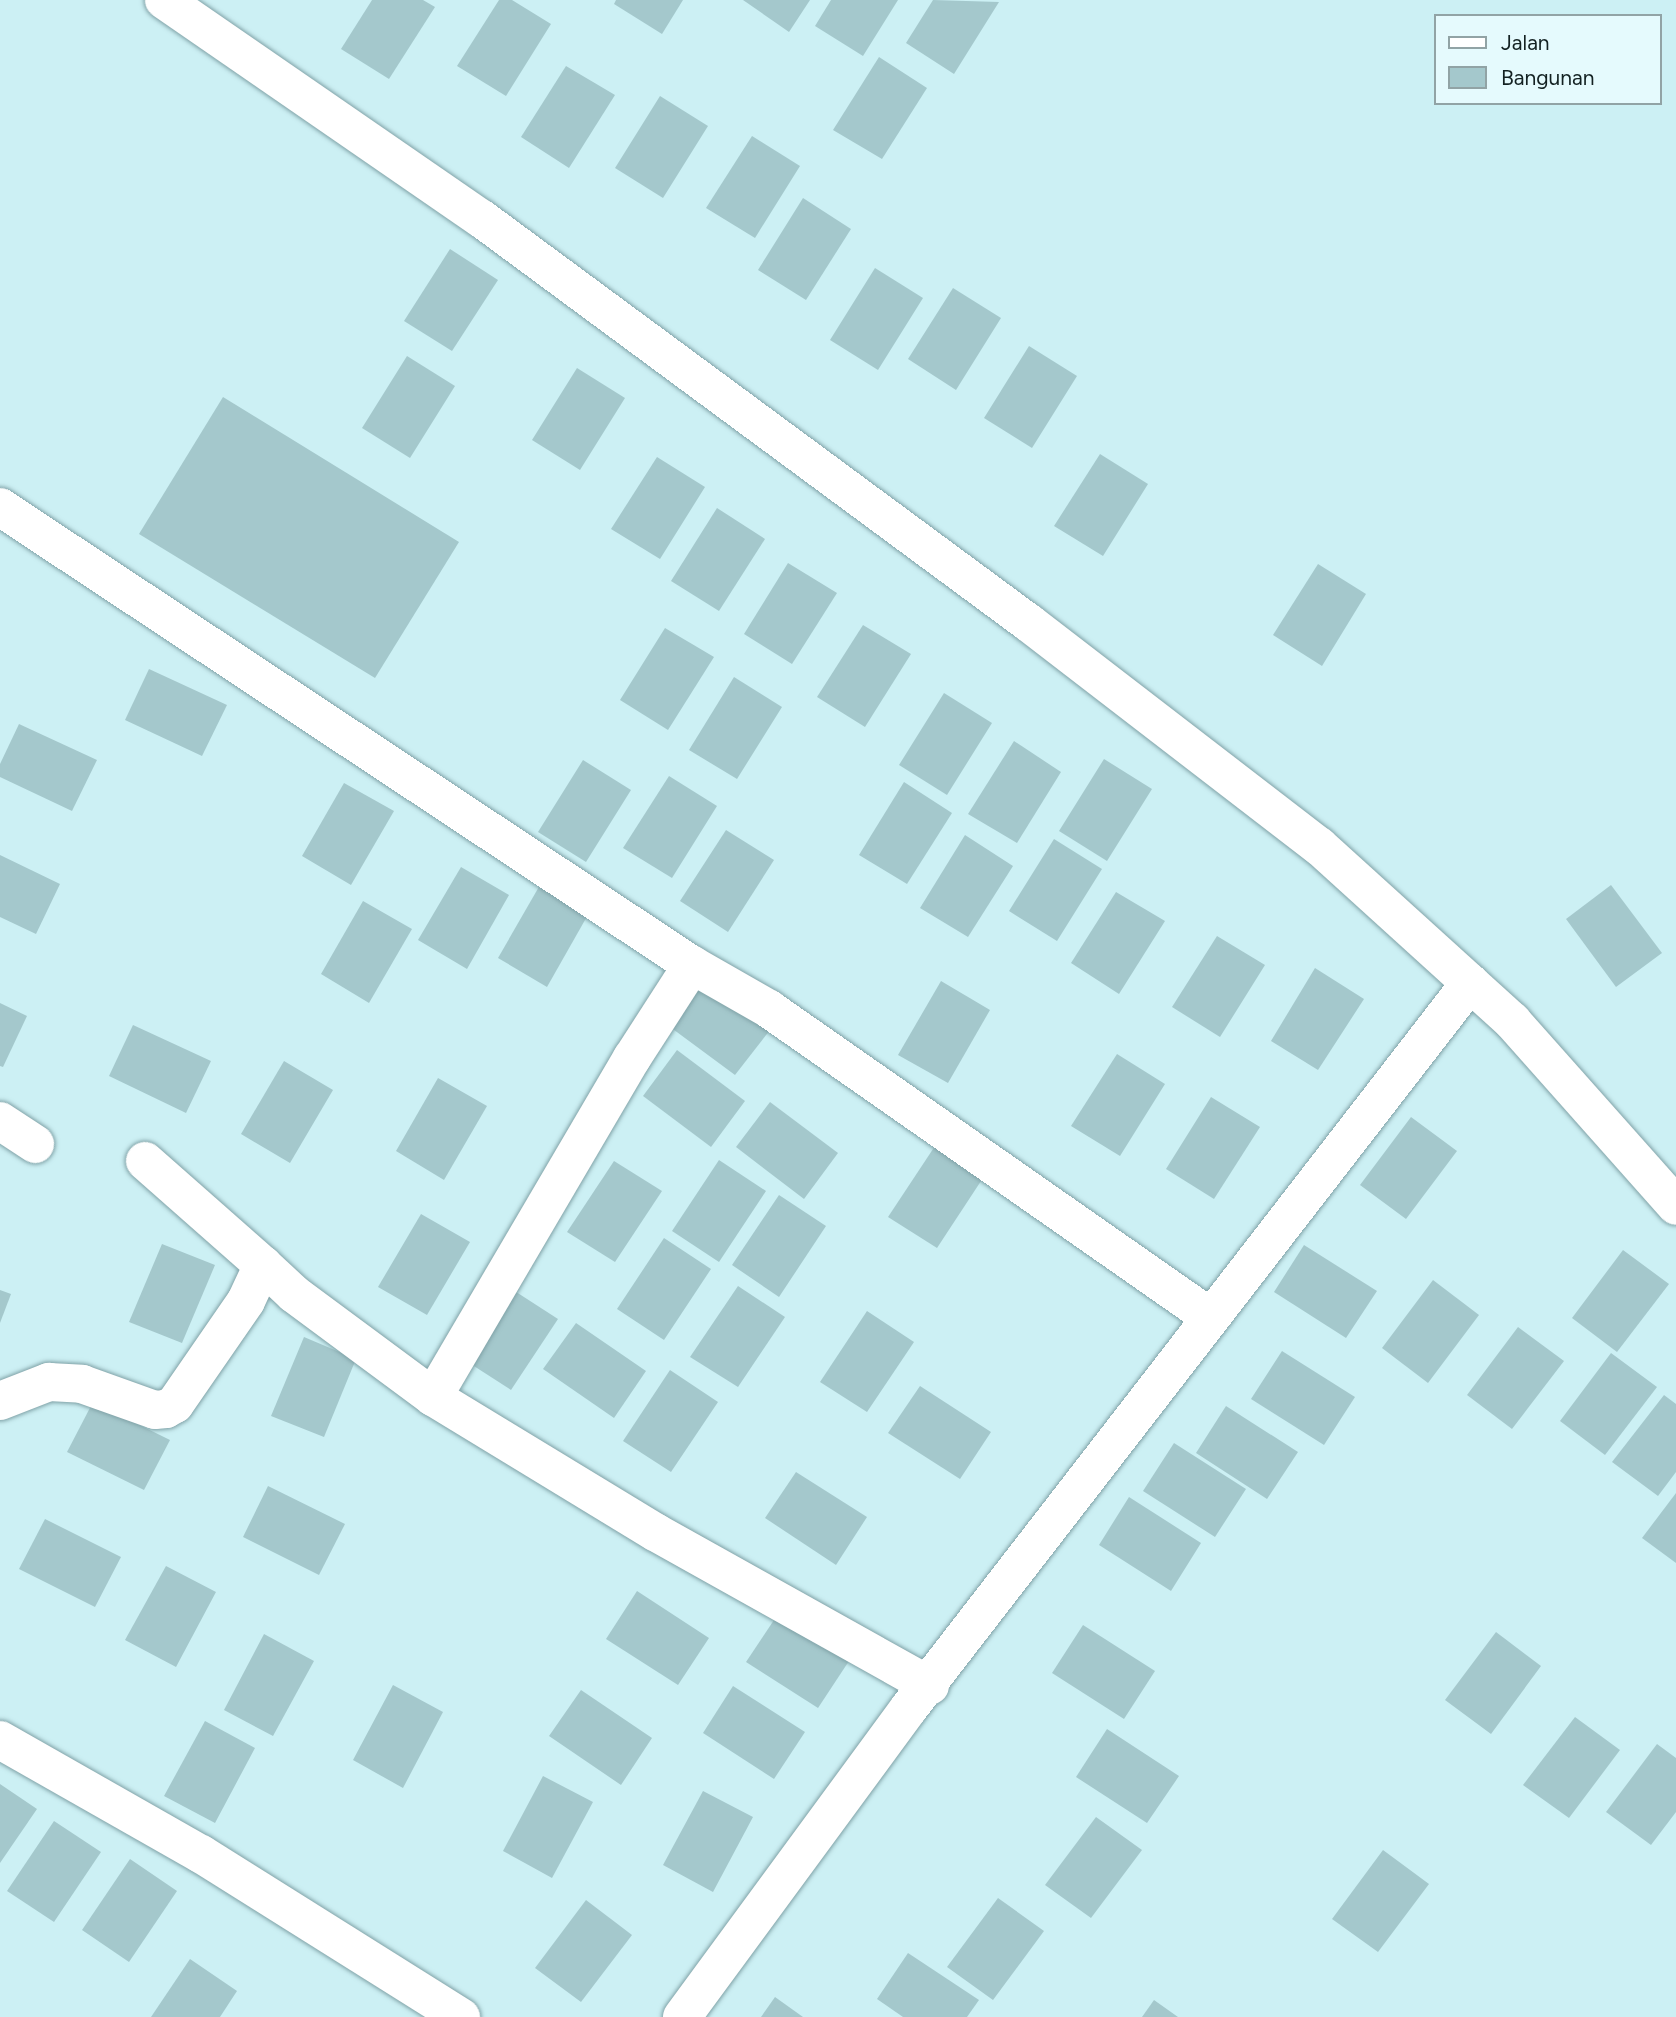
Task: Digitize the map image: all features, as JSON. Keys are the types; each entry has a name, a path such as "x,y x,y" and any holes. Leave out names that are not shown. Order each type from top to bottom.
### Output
{"street":[{"path":"164,0 482,219 1029,623 1319,846 1512,1021 1676,1206"},
{"path":"0,507 692,965 769,1009 1210,1317"},
{"path":"433,1397 632,1058 692,965"},
{"path":"682,2017 1210,1317 1470,983"},
{"path":"0,1121 35,1144"},
{"path":"145,1161 294,1294 433,1397 655,1532 930,1686"},
{"path":"0,1401 49,1382 82,1384 155,1410 166,1409 175,1404 246,1301 263,1265"},
{"path":"0,1740 201,1854 461,2017"}],"building":[{"path":"372,0 423,0 435,7 389,79 341,49"},
{"path":"499,0 512,0 551,24 506,96 457,66"},
{"path":"616,0 683,0 662,34 614,4"},
{"path":"743,0 810,0 789,32"},
{"path":"831,0 898,0 863,56 815,26"},
{"path":"933,0 999,2 954,74 906,43"},
{"path":"879,57 927,88 882,159 833,130"},
{"path":"566,66 615,95 569,168 521,137"},
{"path":"660,96 708,126 663,198 615,168"},
{"path":"752,136 800,166 755,238 706,208"},
{"path":"803,198 851,229 806,300 758,270"},
{"path":"450,249 498,280 452,351 404,321"},
{"path":"875,268 923,298 878,370 830,340"},
{"path":"953,288 1001,318 956,390 908,359"},
{"path":"1029,346 1077,376 1032,448 984,418"},
{"path":"407,356 455,386 410,458 362,428"},
{"path":"577,368 625,398 580,470 532,440"},
{"path":"223,397 459,542 375,678 139,534"},
{"path":"1100,454 1148,484 1103,556 1054,526"},
{"path":"657,457 705,487 660,559 611,529"},
{"path":"717,508 765,539 719,611 671,581"},
{"path":"788,563 837,593 792,664 744,634"},
{"path":"1318,564 1366,594 1322,666 1273,635"},
{"path":"863,625 911,654 865,727 817,697"},
{"path":"665,628 714,657 668,730 620,700"},
{"path":"149,669 227,705 202,756 125,720"},
{"path":"734,677 782,707 737,779 689,750"},
{"path":"944,693 992,723 947,795 899,765"},
{"path":"19,724 97,760 72,811 0,777 0,764"},
{"path":"1014,741 1061,772 1017,843 968,814"},
{"path":"1104,759 1152,789 1107,861 1059,831"},
{"path":"583,760 631,790 586,862 538,832"},
{"path":"669,776 717,806 672,878 623,848"},
{"path":"904,782 952,813 907,884 859,855"},
{"path":"344,783 394,811 351,885 302,856"},
{"path":"726,830 774,860 728,932 680,901"},
{"path":"965,835 1013,866 968,937 920,908"},
{"path":"1054,839 1102,869 1057,941 1009,911"},
{"path":"0,855 60,884 36,934 0,917"},
{"path":"461,867 509,895 467,969 418,940"},
{"path":"540,885 589,913 547,987 498,958"},
{"path":"1611,885 1662,953 1616,987 1566,919"},
{"path":"1116,892 1165,921 1119,994 1071,963"},
{"path":"363,901 412,929 369,1003 321,974"},
{"path":"1217,936 1265,965 1220,1037 1172,1007"},
{"path":"1315,968 1364,999 1318,1070 1271,1041"},
{"path":"701,979 770,1030 735,1075 666,1024"},
{"path":"941,981 990,1010 948,1083 898,1055"},
{"path":"0,1003 27,1016 3,1067 0,1066"},
{"path":"133,1025 211,1061 186,1113 109,1076"},
{"path":"677,1050 745,1101 711,1147 643,1096"},
{"path":"1117,1054 1165,1084 1120,1156 1071,1126"},
{"path":"284,1061 333,1090 290,1163 241,1134"},
{"path":"438,1078 487,1106 444,1180 396,1151"},
{"path":"1211,1097 1260,1127 1214,1199 1166,1169"},
{"path":"770,1102 838,1153 804,1199 736,1147"},
{"path":"1411,1117 1457,1151 1406,1219 1360,1185"},
{"path":"935,1146 983,1178 937,1248 888,1217"},
{"path":"719,1160 766,1191 719,1262 672,1231"},
{"path":"614,1161 662,1191 615,1262 567,1232"},
{"path":"779,1195 826,1226 779,1297 732,1265"},
{"path":"421,1214 470,1242 427,1315 378,1287"},
{"path":"664,1238 711,1269 664,1340 617,1309"},
{"path":"162,1244 215,1265 182,1343 129,1322"},
{"path":"1304,1245 1377,1291 1346,1338 1274,1292"},
{"path":"1623,1250 1669,1284 1617,1352 1572,1318"},
{"path":"1433,1280 1479,1315 1428,1383 1382,1348"},
{"path":"738,1286 785,1317 738,1387 690,1357"},
{"path":"510,1288 558,1319 511,1390 463,1359"},
{"path":"0,1290 11,1294 0,1323"},
{"path":"867,1311 914,1342 867,1412 820,1382"},
{"path":"576,1323 646,1371 614,1418 543,1369"},
{"path":"1518,1327 1564,1361 1512,1429 1467,1395"},
{"path":"304,1337 356,1359 324,1437 271,1416"},
{"path":"1282,1351 1355,1397 1324,1445 1251,1399"},
{"path":"1611,1353 1657,1387 1605,1455 1560,1421"},
{"path":"670,1370 718,1402 671,1472 623,1441"},
{"path":"920,1386 991,1432 960,1479 888,1433"},
{"path":"1664,1395 1676,1404 1676,1472 1658,1496 1612,1462"},
{"path":"93,1402 170,1440 144,1490 67,1452"},
{"path":"1226,1406 1298,1452 1267,1499 1196,1453"},
{"path":"1174,1443 1246,1489 1215,1537 1143,1491"},
{"path":"796,1472 867,1517 836,1565 765,1518"},
{"path":"268,1486 345,1524 319,1575 243,1537"},
{"path":"1676,1493 1676,1563 1642,1538"},
{"path":"1129,1497 1201,1543 1171,1591 1099,1545"},
{"path":"45,1519 121,1557 95,1607 19,1569"},
{"path":"166,1566 216,1592 176,1667 125,1640"},
{"path":"637,1591 709,1638 678,1685 606,1639"},
{"path":"778,1614 849,1661 818,1708 746,1662"},
{"path":"1083,1625 1155,1671 1124,1719 1052,1673"},
{"path":"1496,1632 1541,1666 1491,1734 1445,1700"},
{"path":"264,1634 314,1661 273,1736 224,1710"},
{"path":"393,1685 443,1712 403,1788 353,1760"},
{"path":"733,1686 805,1732 774,1779 703,1733"},
{"path":"581,1690 652,1738 621,1785 549,1736"},
{"path":"1575,1717 1620,1750 1569,1818 1523,1785"},
{"path":"205,1721 255,1748 215,1823 164,1796"},
{"path":"1107,1729 1179,1776 1147,1823 1076,1777"},
{"path":"1657,1744 1676,1758 1676,1812 1651,1845 1606,1812"},
{"path":"543,1776 593,1802 552,1878 503,1851"},
{"path":"0,1784 37,1809 0,1863"},
{"path":"703,1791 753,1817 713,1892 663,1865"},
{"path":"1096,1817 1142,1850 1091,1918 1045,1885"},
{"path":"54,1821 101,1852 54,1922 7,1891"},
{"path":"1383,1850 1429,1884 1378,1952 1332,1919"},
{"path":"130,1859 177,1891 129,1962 82,1930"},
{"path":"998,1898 1044,1931 993,2000 947,1967"},
{"path":"586,1900 632,1935 581,2002 535,1968"},
{"path":"908,1953 979,2000 967,2017 903,2017 877,1999"},
{"path":"190,1959 237,1991 220,2017 151,2017"},
{"path":"775,1997 803,2017 761,2017"},
{"path":"1154,2000 1178,2017 1142,2017"}]}
